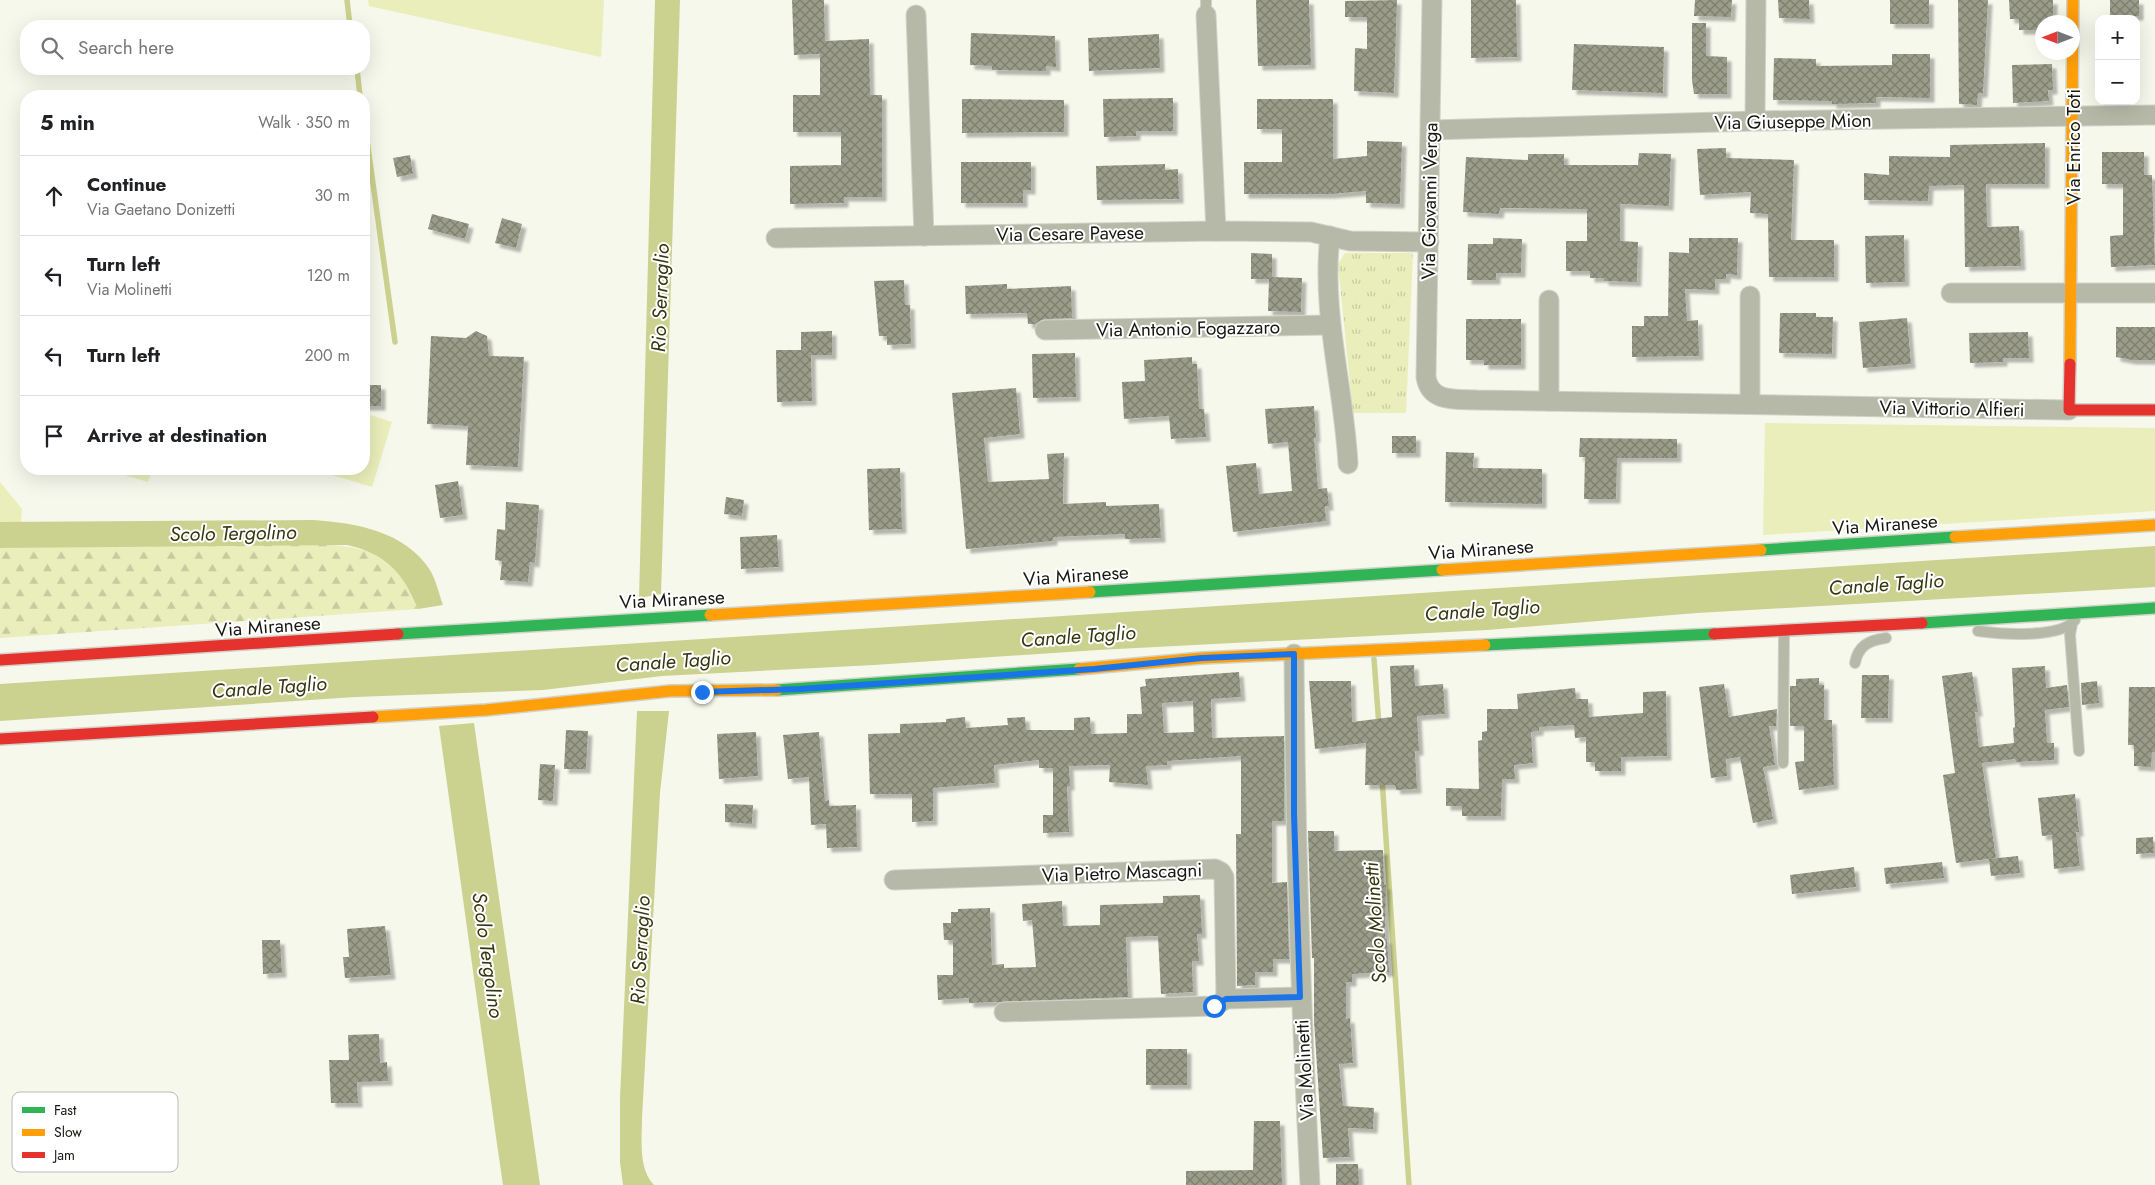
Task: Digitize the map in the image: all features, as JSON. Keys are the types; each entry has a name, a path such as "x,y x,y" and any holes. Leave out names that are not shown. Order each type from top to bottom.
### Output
{"street":[{"name":"Via Giovanni Verga","path":"1432,0 1426,377 1428,387 1439,396"},
{"path":"1755,121 1756,0"},
{"name":"Via Enrico Toti","path":"2069,410 2074,116 2073,0"},
{"path":"1206,7 1216,231"},
{"path":"916,14 924,236"},
{"name":"Via Giuseppe Mion","path":"1431,130 1755,121 2155,116"},
{"name":"Via Cesare Pavese","path":"776,238 1216,231 1311,232 1350,240 1429,242"},
{"path":"1330,236 1327,263 1330,325 1348,464"},
{"path":"1951,293 2072,295 2155,293"},
{"path":"1750,296 1750,404"},
{"path":"1549,300 1549,401"},
{"name":"Via Antonio Fogazzaro","path":"1046,330 1330,325"},
{"name":"Via Vittorio Alfieri","path":"1439,396 1447,399 1477,400 2155,410"},
{"name":"Via Miranese","path":"0,660 609,620 2155,525"},
{"path":"0,739 486,710 670,691 800,689 1094,669 1202,658 1784,631 2155,608"},
{"name":"Via Molinetti","path":"1294,654 1294,814 1300,997 1310,1185"},
{"name":"Via Pietro Mascagni","path":"894,880 1216,868 1224,877 1226,999"},
{"path":"1004,1012 1214,1006 1226,999 1300,997"}],"lane":[{"path":"1855,663 1857,654 1864,645 1874,640 1929,632 1946,622 1971,630 1994,633 2058,631 2072,624 2081,613"},
{"path":"2072,624 2070,635 2079,751"},
{"path":"1783,763 1784,631"}],"green space":[{"path":"368,0 604,0 601,57 369,6"},
{"path":"1345,253 1413,253 1406,413 1353,413 1338,264"},
{"path":"370,415 392,422 372,487 332,475 370,475"},
{"path":"1765,423 2155,428 2155,511 1763,535"},
{"path":"124,475 150,475 148,482"},
{"path":"0,482 22,509 21,522 0,522"},
{"path":"308,544 347,547 376,555 399,574 409,589 418,609 0,638 0,548"}],"water":[{"name":"Rio Serraglio","path":"655,0 680,0 661,594 639,598"},
{"name":"Scolo Tergolino","path":"314,520 362,527 393,538 407,546 420,557 430,570 443,605 418,609 406,585 392,567 373,554 347,545 0,548 0,522"},
{"name":"Canale Taglio","path":"2155,546 2155,587 1697,613 1487,630 1098,650 874,665 662,676 543,690 355,697 0,721 0,684"},
{"name":"Rio Serraglio","path":"637,711 669,711 660,793 642,1118 643,1162 645,1171 654,1185 623,1185 620,1162 620,1099"},
{"name":"Scolo Tergolino","path":"474,723 540,1185 503,1185 497,1144 439,726"}],"building":[{"path":"792,0 824,0 825,41 869,39 870,95 882,95 882,197 844,197 844,203 790,204 790,166 841,165 841,132 793,132 793,95 820,95 820,54 794,55"},
{"path":"1256,0 1309,0 1311,65 1258,66"},
{"path":"1397,0 1394,93 1354,91 1355,48 1367,49 1367,17 1345,17 1345,1"},
{"path":"1471,0 1516,0 1517,57 1471,58"},
{"path":"1695,0 1732,0 1731,17 1694,16"},
{"path":"1778,0 1809,0 1810,19 1779,18"},
{"path":"1890,0 1929,0 1929,24 1890,24"},
{"path":"1958,0 1988,0 1983,93 1978,93 1977,105 1959,104"},
{"path":"2009,0 2053,0 2053,15 2035,15 2035,30 2019,30 2019,19 2010,19"},
{"path":"2110,0 2139,0 2139,15 2110,15"},
{"path":"1692,23 1706,23 1706,56 1727,57 1727,94 1694,94 1692,80"},
{"path":"971,33 1055,36 1056,67 1046,66 1046,71 992,70 992,66 970,65"},
{"path":"1159,34 1160,68 1089,71 1088,38"},
{"path":"1574,44 1664,47 1663,93 1572,90"},
{"path":"1892,54 1930,54 1930,98 1876,97 1876,103 1832,104 1832,101 1773,100 1774,58 1816,59 1816,66 1892,65"},
{"path":"2052,64 2053,90 2048,90 2049,101 2013,103 2012,65"},
{"path":"1173,98 1173,131 1136,131 1136,136 1104,137 1103,99"},
{"path":"962,99 1064,100 1064,132 962,133"},
{"path":"1257,99 1333,99 1333,159 1367,156 1367,141 1402,142 1400,204 1366,203 1366,191 1331,194 1244,194 1244,162 1282,162 1282,129 1257,129"},
{"path":"2045,143 2045,184 1986,184 1987,227 2019,226 2021,266 1965,267 1964,185 1929,186 1928,201 1864,200 1864,173 1889,175 1889,156 1950,157 1950,145"},
{"path":"1726,148 1726,158 1794,160 1791,240 1834,240 1834,277 1769,277 1768,214 1750,213 1751,192 1700,195 1697,149"},
{"path":"2102,152 2144,152 2144,175 2152,175 2155,265 2111,267 2110,236 2123,235 2123,184 2102,184"},
{"path":"1639,153 1671,154 1669,206 1620,204 1620,241 1638,242 1637,282 1604,281 1604,278 1590,278 1590,271 1566,271 1566,241 1587,241 1587,209 1500,208 1499,214 1463,212 1466,157 1528,160 1528,154 1564,154 1564,165 1638,165"},
{"path":"410,155 413,174 397,177 393,158"},
{"path":"961,162 1031,162 1031,190 1023,190 1023,203 961,203"},
{"path":"1165,164 1165,170 1178,169 1179,199 1097,200 1096,166"},
{"path":"432,214 469,224 465,239 428,229"},
{"path":"502,218 522,224 516,248 495,243"},
{"path":"1904,235 1905,282 1866,283 1865,236"},
{"path":"1493,238 1522,239 1521,273 1496,273 1496,280 1467,280 1468,244 1493,244"},
{"path":"1689,238 1738,238 1737,275 1726,274 1726,279 1715,279 1715,290 1685,289 1687,321 1698,320 1699,356 1632,357 1632,326 1644,326 1644,316 1668,316 1669,252 1689,253"},
{"path":"1251,253 1272,254 1272,277 1302,278 1301,312 1268,311 1269,279 1251,279"},
{"path":"904,280 905,305 910,305 911,344 887,345 887,336 879,336 874,281"},
{"path":"1007,284 1007,289 1071,286 1072,318 1045,319 1035,324 1028,324 1027,313 966,314 965,286"},
{"path":"1780,313 1816,313 1816,317 1833,317 1832,354 1779,353"},
{"path":"1907,318 1911,364 1863,368 1859,322"},
{"path":"1466,319 1521,319 1521,365 1484,365 1484,360 1466,360"},
{"path":"2116,327 2155,327 2155,360 2132,360 2116,357"},
{"path":"476,331 487,336 489,356 524,357 518,467 466,465 468,426 427,424 431,336 466,338"},
{"path":"832,331 832,355 811,355 812,401 777,402 776,350 801,350 801,332"},
{"path":"2028,332 2029,358 2003,358 2003,362 1970,363 1969,333"},
{"path":"1075,353 1076,397 1033,398 1032,354"},
{"path":"1192,357 1192,364 1197,364 1199,409 1204,409 1206,437 1171,439 1169,416 1124,419 1122,382 1145,381 1144,360"},
{"path":"370,385 381,385 381,406 370,406"},
{"path":"1016,388 1020,434 984,438 988,482 1049,479 1047,454 1064,453 1063,504 1106,502 1106,506 1159,504 1161,538 1125,539 1125,534 1053,537 1053,541 966,549 952,393"},
{"path":"1314,406 1316,438 1314,438 1318,489 1327,488 1329,506 1325,506 1326,521 1233,532 1226,466 1256,463 1259,494 1292,491 1288,442 1268,444 1265,409"},
{"path":"1392,436 1416,436 1416,453 1392,453"},
{"path":"1580,438 1677,439 1677,458 1617,458 1616,499 1584,499 1585,457 1579,457"},
{"path":"1446,452 1474,453 1473,468 1542,469 1542,504 1445,502"},
{"path":"900,468 902,529 869,530 867,469"},
{"path":"458,481 463,515 440,518 435,485"},
{"path":"726,497 744,500 742,516 724,514"},
{"path":"506,502 539,505 535,563 530,562 528,582 500,580 502,561 495,560 497,529 505,530"},
{"path":"777,535 779,567 741,569 740,537"},
{"path":"1414,665 1415,686 1443,684 1445,714 1417,716 1419,751 1415,751 1417,789 1396,790 1395,785 1365,785 1366,743 1315,749 1309,681 1351,681 1352,722 1392,717 1390,666"},
{"path":"2045,666 2046,688 2067,685 2069,707 2045,710 2047,743 2054,743 2054,760 2016,762 2015,759 1982,763 1996,858 1956,863 1943,775 1955,773 1942,676 1972,672 1978,712 1975,712 1979,747 2014,743 2012,668"},
{"path":"1239,672 1241,697 1211,699 1212,738 1284,736 1284,821 1272,821 1272,883 1287,882 1289,959 1273,959 1273,972 1255,972 1255,985 1237,986 1236,834 1241,834 1241,756 1167,761 1167,765 1146,766 1148,785 1109,782 1110,765 1069,766 1070,786 1067,786 1069,832 1043,833 1043,815 1053,815 1053,768 1039,768 1039,760 994,765 995,783 933,788 933,821 912,822 912,794 870,794 868,734 900,733 900,724 946,722 946,719 965,717 966,728 1008,725 1007,718 1025,717 1026,730 1074,730 1074,718 1090,717 1091,734 1127,733 1127,714 1142,714 1140,687 1146,686 1145,679","holes":["1193,701 1194,732 1164,733 1162,703"]},
{"path":"1862,675 1889,675 1888,718 1861,718"},
{"path":"1819,678 1819,685 1824,685 1824,720 1832,720 1834,785 1799,790 1795,762 1804,761 1804,726 1790,726 1790,686 1796,686 1796,679"},
{"path":"2097,681 2099,703 2082,705 2081,683"},
{"path":"1724,684 1729,717 1777,709 1776,726 1769,726 1775,765 1763,767 1773,819 1753,823 1740,757 1726,759 1727,776 1711,778 1699,687"},
{"path":"2129,687 2155,687 2155,752 2152,752 2151,767 2134,766 2134,745 2128,745"},
{"path":"1575,688 1576,699 1588,699 1589,717 1643,713 1643,692 1666,691 1667,756 1621,757 1621,771 1595,771 1595,762 1586,762 1586,737 1575,738 1574,725 1539,727 1539,731 1531,732 1533,763 1514,765 1515,779 1502,779 1501,816 1462,816 1462,806 1446,806 1446,788 1479,789 1478,741 1482,740 1482,732 1487,731 1487,709 1518,709 1517,694"},
{"path":"566,730 588,731 586,769 564,769"},
{"path":"756,732 758,776 719,779 717,734"},
{"path":"819,732 825,801 829,800 829,806 856,805 857,847 827,848 826,824 811,825 809,777 788,779 783,735"},
{"path":"540,764 555,765 553,801 538,800"},
{"path":"2075,794 2079,832 2076,832 2080,866 2054,869 2052,835 2042,836 2038,798"},
{"path":"725,804 753,805 752,824 725,822"},
{"path":"1308,831 1334,831 1334,851 1383,850 1384,885 1386,885 1385,939 1387,939 1389,972 1352,974 1352,982 1346,982 1346,1019 1350,1018 1353,1063 1339,1064 1343,1106 1374,1108 1373,1129 1348,1128 1350,1157 1323,1158 1314,1021 1314,958 1312,958"},
{"path":"2153,837 2154,853 2136,854 2136,838"},
{"path":"2018,856 2020,873 1991,876 1989,859"},
{"path":"1942,862 1944,878 1886,884 1884,868"},
{"path":"1854,867 1856,887 1792,894 1790,875"},
{"path":"1200,895 1202,934 1197,934 1199,961 1192,961 1193,992 1161,994 1158,936 1126,937 1128,997 969,1003 969,998 938,1000 937,975 953,975 953,940 944,940 943,923 951,923 951,912 958,912 958,909 990,908 992,965 1004,964 1004,968 1036,967 1032,920 1023,921 1022,904 1062,901 1063,926 1100,925 1100,905 1163,903 1163,896"},
{"path":"385,926 391,975 345,978 343,957 349,957 347,929"},
{"path":"262,940 280,940 282,973 263,974"},
{"path":"379,1034 380,1063 387,1062 388,1081 357,1082 358,1103 331,1103 329,1060 349,1060 348,1035"},
{"path":"1146,1049 1187,1049 1187,1085 1146,1085"},
{"path":"1254,1121 1280,1121 1282,1185 1186,1185 1186,1171 1253,1170"},
{"path":"1336,1164 1358,1164 1359,1185 1336,1185"}],"waterway":[{"path":"347,0 349,20"},
{"path":"358,75 359,90"},
{"path":"370,162 395,342"},
{"name":"Scolo Molinetti","path":"1374,659 1379,726"},
{"name":"Scolo Molinetti","path":"1382,778 1409,1185"}],"traffic: fast":[{"path":"1761,550 1955,537"},
{"path":"1090,592 1442,570"},
{"path":"1922,623 2155,608"},
{"path":"398,634 710,615"},
{"path":"1485,645 1714,634"},
{"path":"777,690 1079,669"}],"traffic: slow":[{"path":"2070,364 2073,0"},
{"path":"1955,537 2155,525"},
{"path":"1442,570 1761,550"},
{"path":"710,615 1090,592"},
{"path":"1079,669 1202,658 1485,645"},
{"path":"373,717 486,710 670,691 777,690"}],"traffic: jam":[{"path":"2070,364 2069,410 2155,410"},
{"path":"1714,634 1922,623"},
{"path":"0,660 398,634"},
{"path":"0,739 373,717"}],"route":[{"path":"702,692 800,689 1094,669 1202,658 1294,654 1294,814 1300,997 1226,999 1214,1006"}]}
